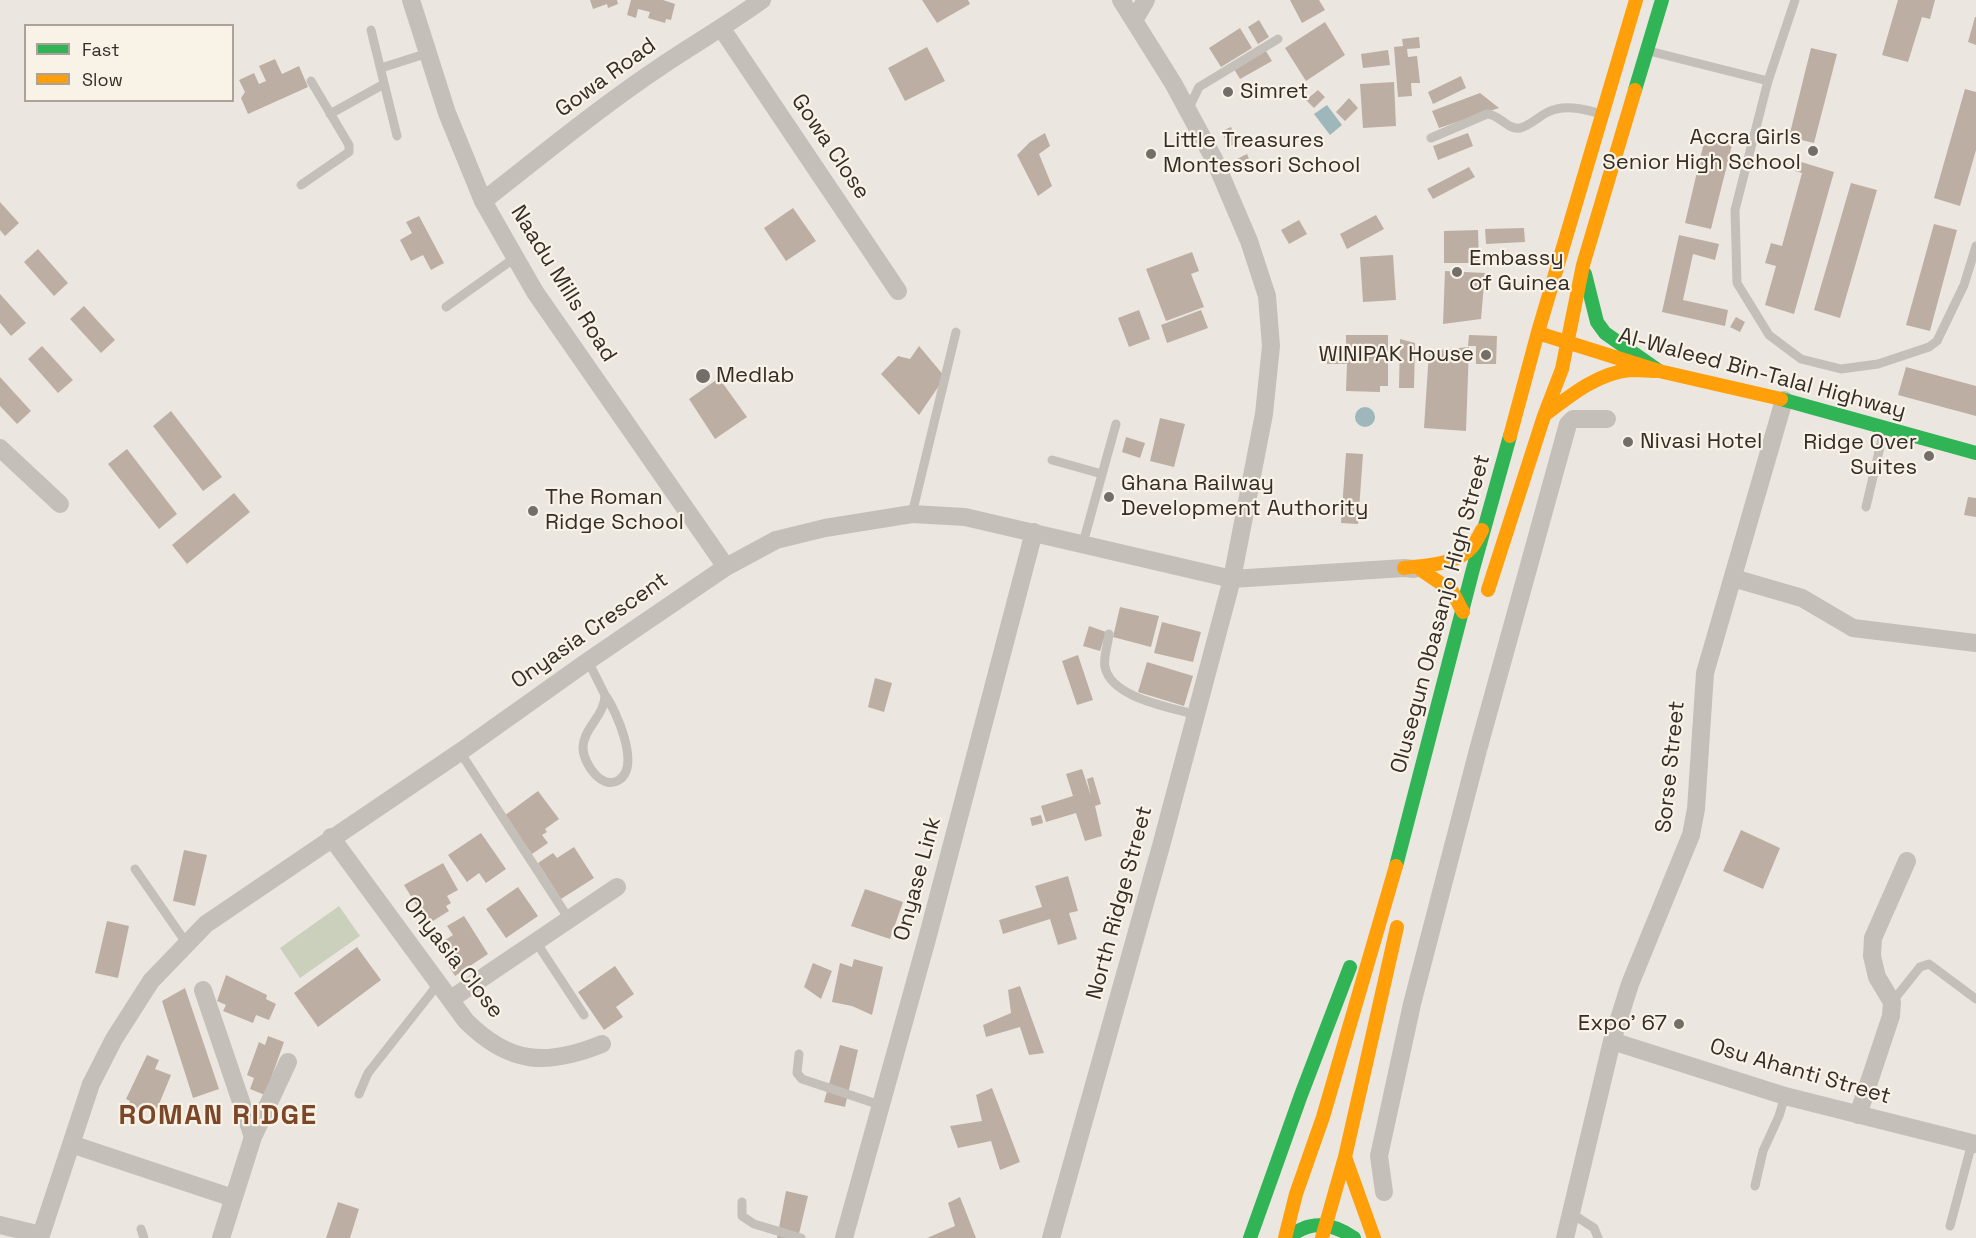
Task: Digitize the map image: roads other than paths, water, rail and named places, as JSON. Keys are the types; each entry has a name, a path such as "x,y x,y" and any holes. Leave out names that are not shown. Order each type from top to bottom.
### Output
{"main road":[{"name":"Olusegun Obasanjo High Street","path":"1287,1238 1296,1194 1323,1117 1386,900 1538,333 1636,0"},
{"name":"Olusegun Obasanjo High Street","path":"1484,606 1544,416 1563,369 1583,265 1662,0"},
{"path":"1583,265 1597,322 1605,333 1659,371"},
{"name":"Al-Waleed Bin-Talal Highway","path":"1538,333 1659,371 1784,400 1976,453"},
{"path":"1544,416 1580,387 1592,381 1626,371 1659,371"},
{"path":"1412,569 1462,555 1472,547 1489,518"},
{"path":"1412,569 1449,587 1458,596 1463,612"},
{"path":"1361,938 1386,900"},
{"path":"1354,1238 1344,1229 1324,1232 1345,1157 1382,1003 1400,916"},
{"path":"1250,1238 1353,959"},
{"path":"1345,1157 1374,1238"},
{"name":"Olusegun Obasanjo High Street","path":"1287,1238 1304,1227 1317,1224 1324,1232"}],"street":[{"name":"Naadu Mills Road","path":"411,0 447,113 483,201 535,292 726,567"},
{"name":"Gowa Road","path":"483,201 610,103 762,0"},
{"name":"North Ridge Street","path":"1052,1238 1197,715 1232,579 1264,414 1271,346 1268,296 1249,241 1214,159 1188,110 1121,0"},
{"path":"1134,20 1146,0"},
{"name":"Gowa Close","path":"722,29 898,291"},
{"name":"Sorse Street","path":"1565,1238 1612,1041 1630,984 1691,835 1696,809 1705,674 1784,400"},
{"path":"1384,1192 1379,1156 1412,1004 1478,750 1568,424 1573,418 1607,419"},
{"path":"0,448 60,504"},
{"name":"Onyasia Crescent","path":"41,1236 91,1084 114,1039 151,981 206,924 460,752 726,567 776,540 847,524 912,514 965,517 1232,579 1412,569 1473,569 1493,572"},
{"name":"Onyase Link","path":"844,1238 927,939 1034,532"},
{"path":"1733,578 1802,598 1853,628 1976,643"},
{"name":"Onyasia Close","path":"332,837 466,1021 483,1038 518,1054 540,1059 573,1055 602,1044"},
{"path":"1858,1115 1890,1016 1892,1002 1877,977 1872,956 1873,938 1907,861"},
{"path":"451,999 617,887"},
{"path":"1392,947 1425,956"},
{"path":"203,990 253,1137"},
{"name":"Osu Ahanti Street","path":"1612,1041 1785,1096 1974,1144"},
{"path":"221,1238 253,1137 288,1062"},
{"path":"71,1143 233,1198"},
{"path":"0,1225 41,1236"}],"lane":[{"path":"1795,0 1768,81 1735,210 1737,283 1769,335 1801,359 1841,369 1878,364 1929,347 1937,341 1964,285 1976,246"},
{"path":"371,30 397,136"},
{"path":"1188,110 1199,87 1278,39"},
{"path":"1646,50 1768,81"},
{"path":"381,68 428,53"},
{"path":"301,185 349,152 349,145 311,81"},
{"path":"330,114 384,84"},
{"path":"1431,138 1486,114 1494,114 1512,127 1521,128 1549,111 1566,108 1576,108 1604,115"},
{"path":"446,307 516,257"},
{"path":"912,514 956,332"},
{"path":"1083,543 1116,424"},
{"path":"1866,507 1885,428"},
{"path":"1052,460 1102,474"},
{"path":"1109,634 1105,666 1113,683 1132,695 1197,715"},
{"path":"588,661 612,704 625,741 628,760 625,773 620,780 612,782 602,780 588,766 583,751 584,740 603,710 605,695"},
{"path":"460,752 569,920"},
{"path":"135,869 187,944"},
{"path":"536,942 584,1015"},
{"path":"1892,1002 1920,967 1929,964 1976,999"},
{"path":"359,1094 368,1073 439,983"},
{"path":"799,1054 796,1073 802,1079 880,1105"},
{"path":"1755,1186 1763,1151 1779,1116 1785,1096"},
{"path":"1950,1226 1974,1144"},
{"path":"742,1202 742,1216 754,1224 801,1238"},
{"path":"1571,1213 1594,1228 1598,1238"}],"water":[{"path":"1327,105 1342,125 1330,135 1314,114"},
{"path":"1365,407 1372,410 1375,417 1372,424 1365,427 1358,424 1355,417 1358,410"}],"place":[{"name":"Simret","path":"1228,92"},
{"name":"Accra Girls Senior High School","path":"1813,151"},
{"name":"Little Treasures Montessori School","path":"1151,154"},
{"name":"Embassy of Guinea","path":"1457,272"},
{"name":"WINIPAK House","path":"1486,355"},
{"name":"Medlab","path":"703,376"},
{"name":"Nivasi Hotel","path":"1628,442"},
{"name":"Ridge Over Suites","path":"1929,456"},
{"name":"Ghana Railway Development Authority","path":"1109,497"},
{"name":"The Roman Ridge School","path":"533,511"},
{"name":"Expo' 67","path":"1679,1024"}],"district":[{"name":"ROMAN RIDGE","path":"218,1116"}]}
